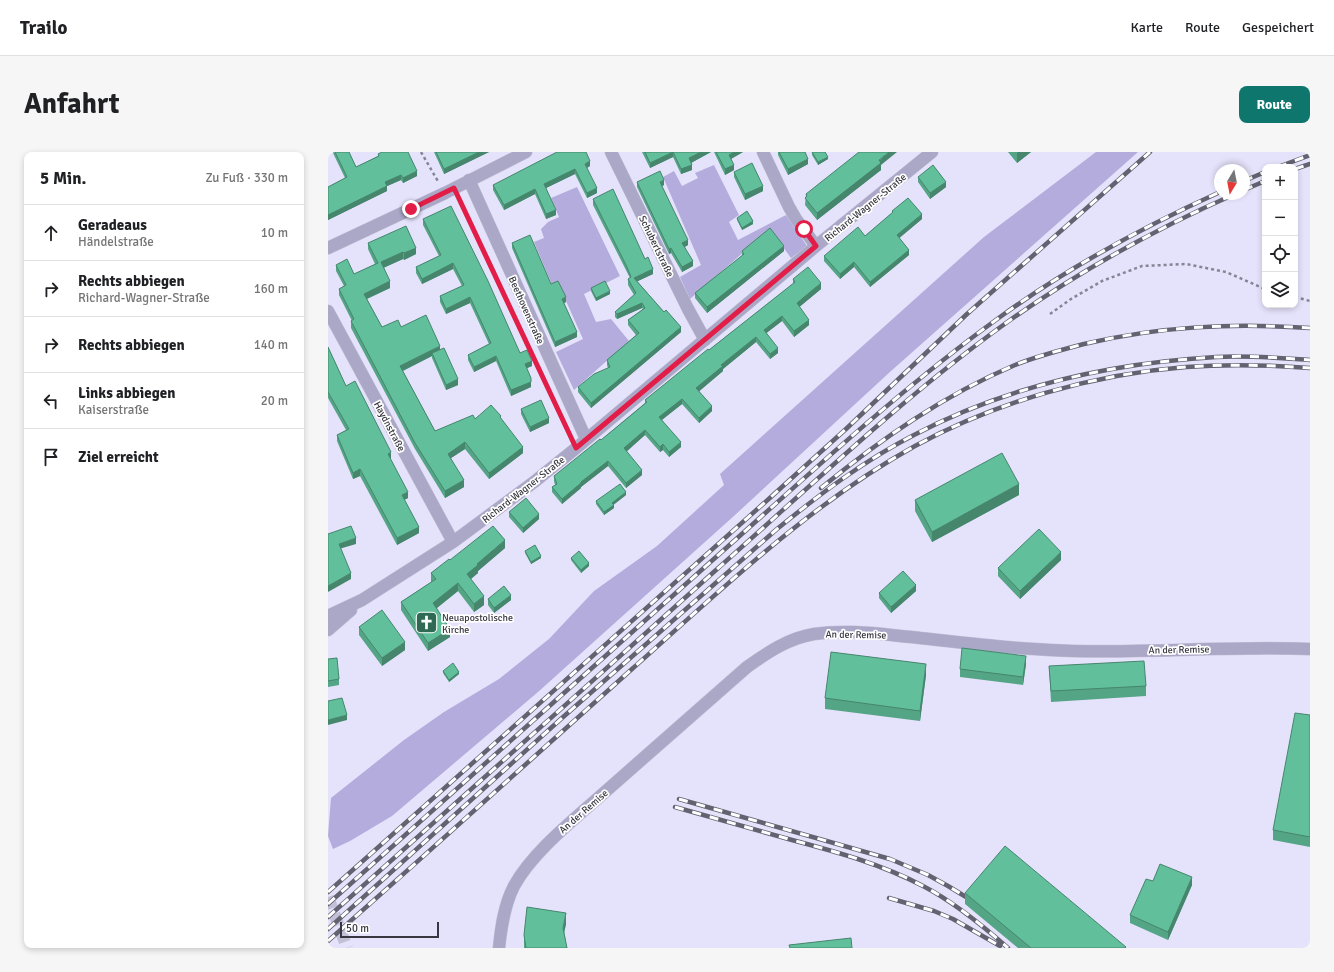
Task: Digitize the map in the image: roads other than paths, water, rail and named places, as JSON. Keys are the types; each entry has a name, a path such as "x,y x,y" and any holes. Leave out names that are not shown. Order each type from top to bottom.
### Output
{"street":[{"path":"328,248 450,191 526,152"},
{"name":"Schubertstraße","path":"611,152 688,309 705,340"},
{"path":"763,152 789,207 816,246"},
{"name":"Richard-Wagner-Straße","path":"328,616 362,600 453,542 534,482 816,246 932,152"},
{"name":"Beethovenstraße","path":"470,180 586,439"},
{"name":"Haydnstraße","path":"328,311 453,542"},
{"name":"Richard-Wagner-Straße","path":"328,630 362,600"},
{"name":"An der Remise","path":"499,948 500,930 513,887 526,868 556,835 747,667 767,653 792,640 814,634 837,632 878,633 1031,649 1084,652 1241,648 1310,649"}],"tunnel":[{"path":"328,897 347,948"}],"railway":[{"path":"328,892 772,496 846,429 967,314 1150,152"},
{"path":"1286,164 1310,155"},
{"path":"1298,168 1310,164"},
{"path":"1250,178 1262,173"},
{"path":"1250,187 1262,182"},
{"path":"328,904 814,470 887,406 961,346 1053,281 1107,249 1163,219 1214,195"},
{"path":"328,917 822,474 968,351 1033,304 1089,269 1146,237 1222,200"},
{"path":"821,488 890,435 938,404 1015,365 1049,353 1084,344 1141,333 1197,327 1253,326 1310,328"},
{"path":"328,929 562,718 777,529 843,478 878,455 949,418 986,403 1023,390 1100,371 1177,360 1228,356 1310,360"},
{"path":"328,941 768,549 839,494 876,469 915,446 946,430 1012,404 1081,383 1116,376 1186,367 1217,365 1310,368"},
{"path":"679,799 890,859 928,875 966,897"},
{"path":"675,807 842,854 891,871 946,899 978,922 1008,948"},
{"path":"889,898 934,911 953,919 1000,946"}],"place":[{"name":"Neuapostolische Kirche","path":"426,623"}]}
